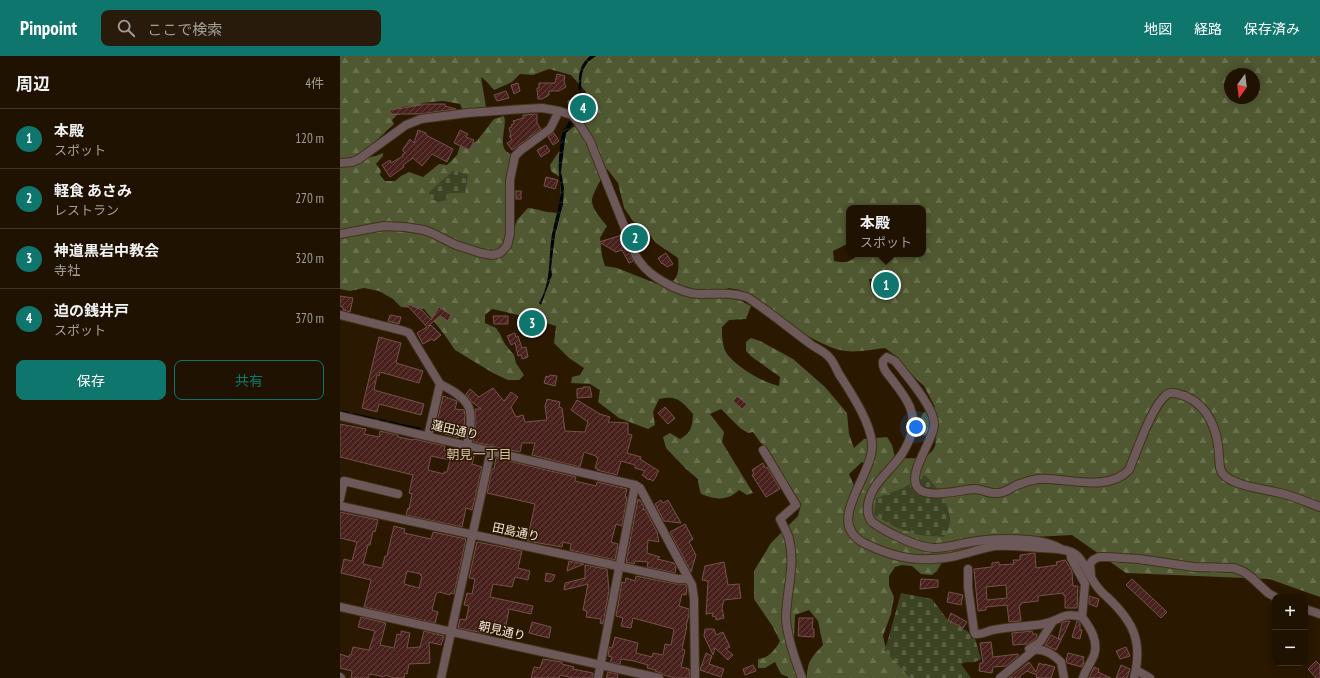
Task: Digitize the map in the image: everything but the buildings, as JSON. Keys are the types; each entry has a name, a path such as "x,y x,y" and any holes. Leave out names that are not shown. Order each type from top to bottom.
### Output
{"street":[{"path":"340,163 352,162 359,159 406,125 421,119 523,108 542,108 572,115 590,141 639,262 647,270 682,291 699,294 736,294 747,297 828,356 867,422 872,442 873,449 870,459 851,503 848,520 849,528 854,536 864,543 884,552 909,559 919,560 945,558 995,546 1061,549 1076,554 1092,580 1127,618 1133,629 1138,653 1135,674 1150,678"},
{"path":"340,234 384,226 406,227 424,230 456,245 481,253 492,255 500,253 507,246 510,234 510,180 515,156 550,129 560,111"},
{"path":"340,315 409,333 440,384 458,394 467,404 471,412 472,420 467,445"},
{"path":"1061,549 1045,542 1003,540 972,542 942,548 929,548 899,537 872,522 868,511 872,492 882,477 906,448 914,423 912,410 903,393 882,365 885,358 891,358 895,361 921,396 934,418 935,423 933,431 922,455 915,478 916,486 922,491 941,493 976,489 998,493 1022,483 1038,479 1088,482 1105,481 1117,478 1128,470 1156,408 1165,396 1174,393 1189,398 1203,408 1211,422 1216,438 1220,470 1224,476 1240,483 1286,494 1320,507"},
{"path":"428,436 440,384"},
{"name":"蓮田通り","path":"340,416 491,450 635,485"},
{"path":"441,678 491,450"},
{"path":"763,450 796,505 780,519 789,537 791,557 791,574 786,610 788,631 802,678"},
{"path":"340,499 344,481 398,494"},
{"path":"598,678 635,485 640,488 692,585 694,598 695,678"},
{"name":"田島通り","path":"340,506 678,579 688,578"},
{"path":"1071,552 1071,558 1085,584 1082,616 1094,637 1096,644 1094,656 1083,678"},
{"path":"1092,580 1090,564 1093,560 1099,557 1139,559 1194,567 1234,568 1244,572 1272,595"},
{"path":"968,569 968,587 975,634 993,630 1044,624 1067,614 1082,616"},
{"name":"朝見通り","path":"340,607 656,678"},
{"path":"1308,610 1320,614"},
{"path":"1027,655 1029,648 1040,642 1053,621"},
{"path":"1000,678 1027,655 1038,649 1048,652 1061,662 1064,678"}],"green space":[{"path":"340,56 1320,56 1320,597 1269,579 1126,573 1072,535 1016,538 989,547 982,554 948,560 941,564 937,571 932,575 921,574 912,566 902,565 895,567 889,576 889,586 894,597 891,614 883,636 886,649 920,678 807,678 809,663 823,645 818,621 809,610 795,615 794,640 801,678 788,678 781,674 775,662 765,668 758,668 758,659 771,653 780,641 773,627 754,599 754,571 771,543 798,516 801,504 766,448 753,432 748,433 740,428 721,409 710,414 724,432 722,442 753,493 747,495 739,490 735,494 726,498 706,496 701,494 698,479 666,448 663,437 670,433 680,439 687,434 691,429 693,414 679,400 665,398 659,399 653,412 655,425 648,429 619,418 598,402 600,390 590,384 571,383 572,377 580,375 584,368 569,358 554,343 556,326 527,317 492,309 485,315 485,323 496,328 505,344 514,355 516,363 524,375 519,380 508,380 493,373 455,350 424,309 401,307 393,299 379,291 364,288 350,291 340,289 340,167 357,165 370,157 383,153 383,156 376,164 381,170 380,175 385,181 395,181 409,172 423,177 439,164 447,165 457,155 460,146 476,142 494,119 504,116 503,143 506,151 511,154 507,178 514,230 517,220 528,208 557,213 560,204 561,178 551,171 550,165 564,144 566,133 576,125 584,113 586,92 571,75 549,69 533,75 520,74 512,82 494,90 481,77 486,107 463,111 460,104 443,101 421,103 417,114 412,112 411,106 402,107 400,115 397,115 392,120 394,124 369,147 355,156 340,159","holes":["607,169 618,183 624,208 633,221 646,230 656,243 678,258 678,267 675,279 665,287 617,268 605,266 600,238 607,226 595,211 592,204 592,198","869,279 877,279 888,286 889,289 874,293 871,289","728,288 747,293 756,298 795,328 826,345 836,349 848,351 885,348 896,356 908,371 924,386 935,407 923,413 917,426 922,435 936,437 935,445 932,451 923,457 918,458 895,457 892,445 887,437 864,439 854,448 849,434 847,413 825,387 793,359 760,341 751,338 746,342 746,351 780,377 779,386 758,378 737,364 725,351 722,327 729,320 746,319 751,306 739,300 719,297","862,462 870,468 855,488 849,474"]},
{"path":"454,170 468,175 465,193 449,193 446,200 439,202 431,199 429,192"},
{"path":"925,475 945,501 949,513 950,523 944,537 918,535 897,528 874,515 876,498 903,488"},
{"path":"901,593 932,599 947,619 967,631 975,638 981,659 975,662 966,662 961,664 971,678 910,678 884,650"}],"water":[{"path":"590,56 596,56 588,62 584,69 581,84 580,108 577,115 575,113 579,99 579,76 584,62"},
{"path":"569,121 573,123 566,133 561,172 564,188 563,204 555,235 551,268 552,275 541,305 539,303 548,278 552,234 559,206 561,187 559,165 561,140 563,131"},
{"path":"340,410 421,428 421,430 340,412"}],"place":[{"name":"迫の銭井戸","path":"583,108"},
{"name":"軽食 あさみ","path":"635,238"},
{"name":"本殿","path":"886,285"},
{"name":"神道黒岩中教会","path":"532,323"}],"district":[{"name":"朝見一丁目","path":"479,454"}]}
